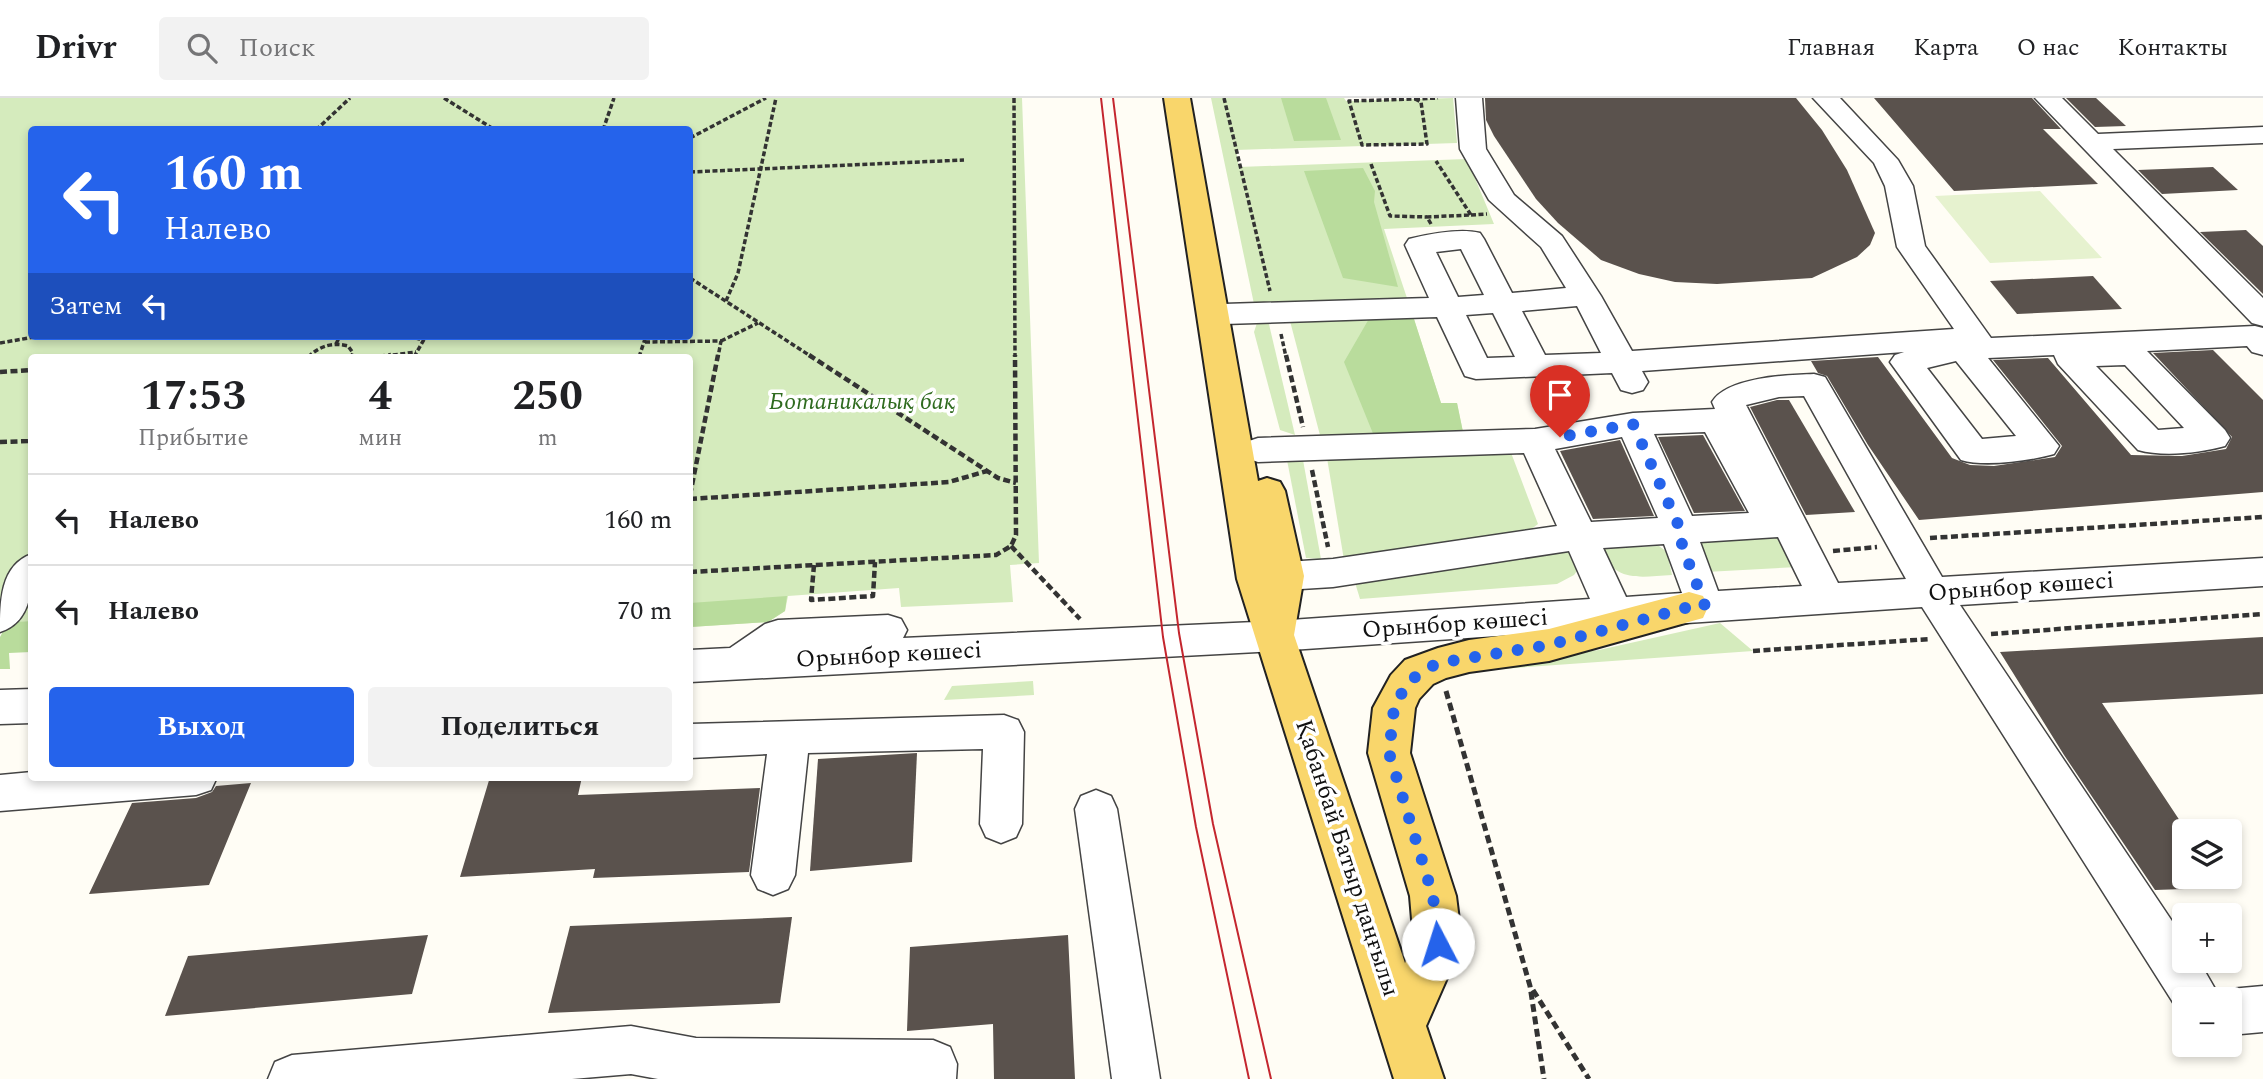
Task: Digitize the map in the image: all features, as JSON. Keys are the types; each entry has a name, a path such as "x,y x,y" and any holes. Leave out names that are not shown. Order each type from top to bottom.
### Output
{"main road":[{"name":"Қабанбай Батыр даңғылы","path":"1177,98 1204,248 1256,579 1419,1079"},
{"name":"Қабанбай Батыр даңғылы","path":"1204,248 1224,314 1258,450 1285,576 1276,636"},
{"path":"1401,1026 1438,944 1433,896 1389,753 1394,708 1405,687 1419,673 1438,663 1549,645 1697,607"}],"street":[{"path":"1469,98 1473,149 1503,200 1552,242 1586,296 1629,374"},
{"path":"1535,366 1470,239 1435,230 1419,245 1450,307 1476,369 1535,366 1629,374 1976,337 1911,247 1899,186 1885,160 1826,98"},
{"path":"2048,98 2263,316"},
{"path":"2091,142 2263,135"},
{"path":"1224,314 1450,307 1502,300 1586,296"},
{"path":"1963,349 2073,350 2255,337 2263,345"},
{"path":"1827,598 1728,402 1732,398 1779,386 1814,384 1932,592 2189,987"},
{"path":"1258,450 1535,442 1633,424 1715,419 1773,525 1578,536 1333,573 1285,576"},
{"path":"1633,424 1681,531 1697,607"},
{"path":"1535,442 1578,536 1592,559 1614,612"},
{"name":"Орынбор көшесі","path":"693,666 1276,636 1827,598 2263,572"},
{"path":"0,617 28,574"},
{"path":"0,707 28,706"},
{"path":"693,741 1004,732 1001,824"},
{"path":"773,875 790,736"},
{"path":"0,793 117,781"},
{"path":"1096,809 1136,1079"},
{"path":"2242,1011 2263,1009"},
{"path":"292,1079 631,1050 696,1062 933,1064 932,1079"}],"path":[{"path":"320,126 350,98"},
{"path":"444,98 489,126"},
{"path":"604,126 614,98"},
{"path":"693,136 766,98"},
{"path":"726,301 738,274 776,98"},
{"path":"693,572 996,555 1011,546 1016,535 1014,98"},
{"path":"1224,98 1308,448 1333,573"},
{"path":"1415,98 1422,102 1427,144 1362,145 1349,101 1415,98 1438,98"},
{"path":"693,172 964,160"},
{"path":"1371,164 1390,216 1435,230 1471,215 1436,161"},
{"path":"693,280 998,478 1016,483"},
{"path":"684,340 721,341 759,323"},
{"path":"0,343 28,338"},
{"path":"336,344 338,340"},
{"path":"693,482 721,341"},
{"path":"312,354 321,347 336,344 348,346 352,354"},
{"path":"0,372 28,370"},
{"path":"0,442 28,441"},
{"path":"693,497 949,482 987,471"},
{"path":"1804,552 1866,548 1949,535 2263,517"},
{"path":"1011,546 1103,643"},
{"path":"814,565 811,600 873,596 875,562"},
{"path":"1753,651 2263,614"},
{"path":"1445,683 1447,702 1530,986 1544,1079"},
{"path":"1530,986 1589,1079"}],"green space":[{"name":"Ботаникалық бақ","path":"0,98 1022,98 1039,563 1010,565 1013,602 901,607 899,588 788,596 785,611 768,622 693,627 693,354 28,354 28,621 0,623"},
{"path":"1211,98 1344,98 1346,101 1453,98 1457,143 1236,150 1239,167 1467,159 1494,224 1384,229 1408,301 1254,304"},
{"path":"1281,98 1326,98 1341,140 1294,141"},
{"path":"1363,168 1375,191 1374,202 1398,287 1343,278 1304,171"},
{"path":"2040,191 2102,258 1990,263 1935,196"},
{"path":"1413,316 1441,403 1457,403 1463,432 1321,439 1290,321"},
{"path":"1413,316 1441,403 1457,403 1463,432 1374,436 1344,362 1370,317"},
{"path":"1268,320 1295,435 1280,430 1254,332 1257,323"},
{"path":"1510,450 1538,524 1530,530 1344,560 1327,458"},
{"path":"1287,460 1303,460 1321,559 1306,558"},
{"path":"1791,534 1798,567 1706,572 1697,542"},
{"path":"1659,546 1667,552 1672,575 1638,577 1620,572 1612,567 1598,548"},
{"path":"1576,550 1582,564 1574,575 1557,584 1360,599 1353,576"},
{"path":"787,596 785,611 768,622 693,627 693,603"},
{"path":"28,621 28,652 9,653 10,669 0,669 0,637 8,622"},
{"path":"1720,623 1753,651 1444,673 1515,659 1599,650"},
{"path":"1033,681 1034,695 944,700 952,686"}],"building":[{"path":"1485,98 1796,98 1822,130 1847,170 1875,233 1870,245 1857,257 1812,278 1717,284 1675,282 1639,274 1601,260 1558,223 1536,199 1494,136 1486,120"},
{"path":"1874,98 2032,98 2061,129 2043,129 2098,184 1954,191"},
{"path":"2066,98 2096,98 2126,126 2095,127"},
{"path":"2213,167 2238,190 2162,194 2138,170"},
{"path":"2246,230 2263,246 2263,294 2200,232"},
{"path":"2093,276 2122,309 2017,314 1990,281"},
{"path":"2213,350 2263,400 2263,492 1919,520 1868,445 1827,376 1818,373 1811,361 1878,357 1952,458 1970,465 1994,466 2055,457 2062,446 1993,360 2048,358 2131,455 2182,456 2226,449 2232,437 2153,353"},
{"path":"1777,400 1789,400 1855,512 1806,515 1750,407"},
{"path":"1703,435 1745,511 1694,513 1658,437"},
{"path":"1620,440 1654,516 1593,519 1560,451"},
{"path":"2263,637 2263,694 2102,703 2179,819 2172,819 2172,889 2184,889 2155,890 2064,755 2000,652"},
{"path":"917,753 912,862 810,871 818,759"},
{"path":"489,781 581,781 578,795 760,788 749,872 593,878 595,869 460,877"},
{"path":"251,783 209,885 89,894 132,803 196,798 212,792 216,786"},
{"path":"792,917 780,1003 548,1013 570,926"},
{"path":"428,935 412,994 165,1016 188,956"},
{"path":"1068,935 1075,1079 994,1079 993,1024 907,1031 910,947"}],"tram line":[{"path":"1101,98 1163,637 1196,827 1249,1079"},
{"path":"1113,98 1179,633 1213,824 1271,1079"}],"route":[{"path":"1438,944 1433,896 1389,753 1394,708 1405,687 1419,673 1438,663 1549,645 1689,607 1705,606 1682,545 1681,531 1633,424 1560,437"}]}
